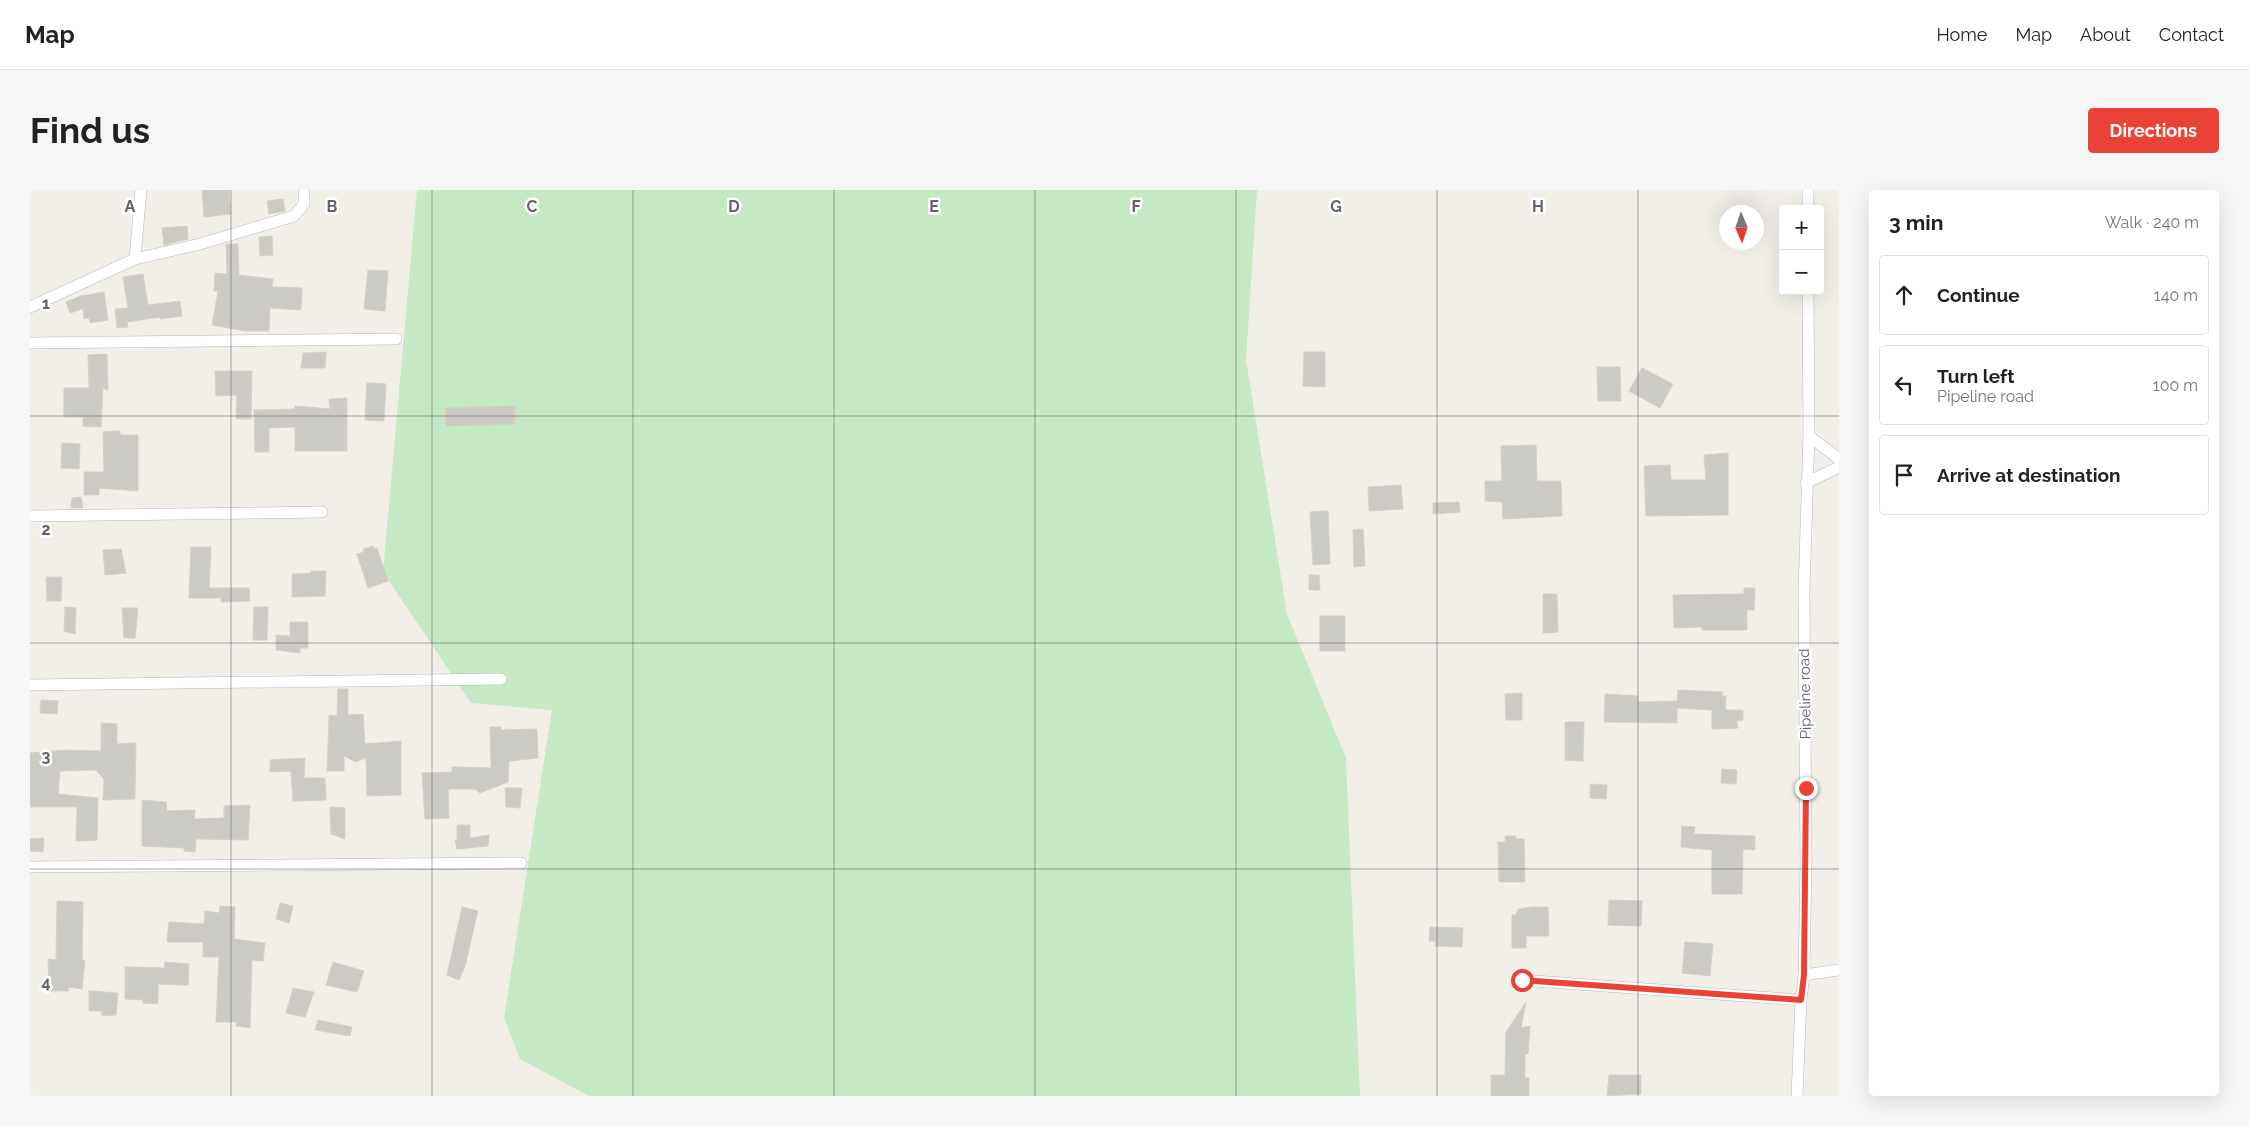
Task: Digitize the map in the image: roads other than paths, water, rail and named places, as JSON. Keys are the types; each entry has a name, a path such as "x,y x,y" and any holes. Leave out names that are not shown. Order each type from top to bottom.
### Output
{"street":[{"path":"135,259 141,190"},
{"path":"1808,190 1808,205"},
{"path":"30,307 135,259 200,244 294,216 304,204 304,194"},
{"name":"Pipeline road","path":"1797,1096 1801,1000 1804,975 1806,838 1804,591 1809,436 1808,295"},
{"path":"30,343 396,339"},
{"path":"1809,436 1839,459"},
{"path":"1806,483 1839,467"},
{"path":"30,516 322,512"},
{"path":"30,685 500,679"},
{"path":"30,867 521,863"},
{"path":"1804,975 1839,970"},
{"path":"1522,980 1801,1000"}]}
